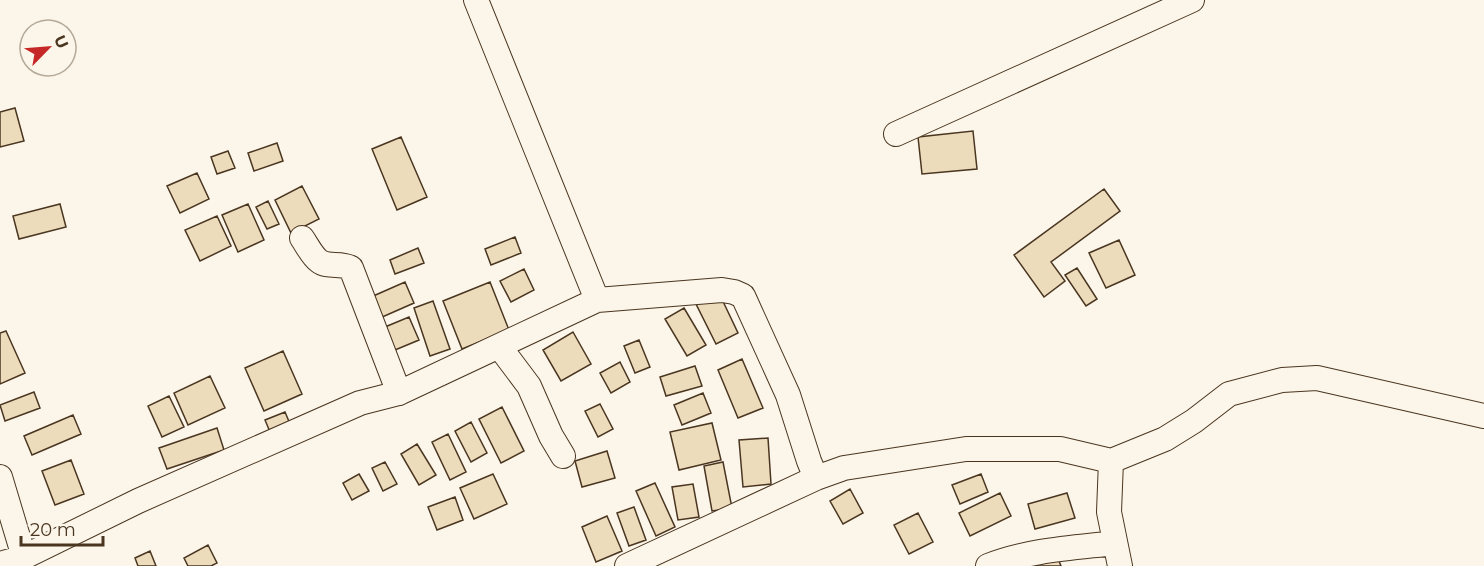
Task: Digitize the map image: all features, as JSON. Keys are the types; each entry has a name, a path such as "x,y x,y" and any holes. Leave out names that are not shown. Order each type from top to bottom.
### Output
{"street":[{"path":"476,0 597,300"},
{"path":"896,134 1192,0"},
{"path":"302,238 317,260 323,264 343,265 351,268 399,393"},
{"path":"0,564 24,556 138,501 360,403 399,393 597,300 722,290 743,296 788,395 816,478"},
{"path":"499,346 529,386 551,436 563,456"},
{"path":"627,566 816,478 844,468 966,448 1060,449 1111,461 1165,439 1194,421 1229,394 1282,380 1317,378 1484,416"},
{"path":"988,566 1037,552 1118,555 1109,512 1111,461"},
{"path":"0,477 24,556"}],"building":[{"path":"15,108 24,141 0,147 0,112"},
{"path":"973,131 977,169 922,174 918,137"},
{"path":"401,137 427,197 397,210 372,149"},
{"path":"277,143 283,161 254,171 248,153"},
{"path":"228,151 235,168 217,174 211,157"},
{"path":"197,173 209,199 180,213 167,186"},
{"path":"302,186 319,219 291,233 275,200"},
{"path":"1104,189 1120,211 1051,262 1065,281 1044,297 1014,255"},
{"path":"268,201 279,224 267,229 256,207"},
{"path":"60,204 66,227 19,239 13,216"},
{"path":"248,204 264,240 238,252 222,215"},
{"path":"217,216 231,246 200,261 185,230"},
{"path":"515,237 521,253 491,265 485,249"},
{"path":"1119,240 1135,275 1106,288 1089,253"},
{"path":"418,248 424,263 395,274 390,260"},
{"path":"1077,268 1097,299 1086,306 1065,275"},
{"path":"524,269 534,290 511,302 500,281"},
{"path":"405,282 414,303 380,318 371,297"},
{"path":"490,282 509,330 462,349 443,301"},
{"path":"719,293 738,333 716,344 696,304"},
{"path":"433,301 450,349 430,356 414,308"},
{"path":"684,308 706,345 687,356 665,319"},
{"path":"409,317 419,340 395,350 385,327"},
{"path":"6,331 25,373 0,384 0,333"},
{"path":"573,332 591,364 561,381 543,350"},
{"path":"639,340 650,367 635,373 624,346"},
{"path":"283,351 302,394 264,411 245,368"},
{"path":"742,359 763,408 738,418 718,370"},
{"path":"620,362 630,382 611,393 600,373"},
{"path":"695,366 702,386 666,396 660,377"},
{"path":"210,376 225,408 188,425 174,393"},
{"path":"34,392 40,408 5,421 0,405"},
{"path":"703,393 711,413 682,425 674,405"},
{"path":"169,396 184,427 162,437 148,406"},
{"path":"600,404 613,429 598,437 585,411"},
{"path":"502,407 524,451 501,463 479,419"},
{"path":"285,412 293,431 273,439 265,420"},
{"path":"73,415 81,434 32,455 24,436"},
{"path":"471,422 487,453 471,462 455,431"},
{"path":"712,423 721,460 679,470 670,432"},
{"path":"217,428 224,450 167,469 159,448"},
{"path":"448,434 466,472 450,480 432,442"},
{"path":"768,438 771,484 743,487 739,440"},
{"path":"417,444 436,475 419,485 401,454"},
{"path":"607,451 615,478 582,487 575,461"},
{"path":"71,460 84,494 55,505 42,471"},
{"path":"385,462 397,484 383,491 372,468"},
{"path":"723,462 732,508 712,511 704,466"},
{"path":"359,474 369,491 352,500 343,483"},
{"path":"493,474 507,504 474,519 460,488"},
{"path":"981,474 988,492 960,504 952,485"},
{"path":"655,483 675,527 656,536 636,491"},
{"path":"693,484 699,517 678,520 672,487"},
{"path":"850,489 863,513 843,524 830,501"},
{"path":"1000,493 1011,516 970,536 959,513"},
{"path":"1067,493 1075,518 1035,529 1028,504"},
{"path":"455,497 463,520 437,530 428,507"},
{"path":"634,507 646,540 629,546 617,513"},
{"path":"918,513 933,542 909,554 894,525"},
{"path":"607,516 622,551 596,562 582,527"},
{"path":"208,545 217,563 211,566 188,566 184,558"},
{"path":"150,551 156,566 138,566 135,558"},
{"path":"1057,556 1061,566 1034,566"}]}
